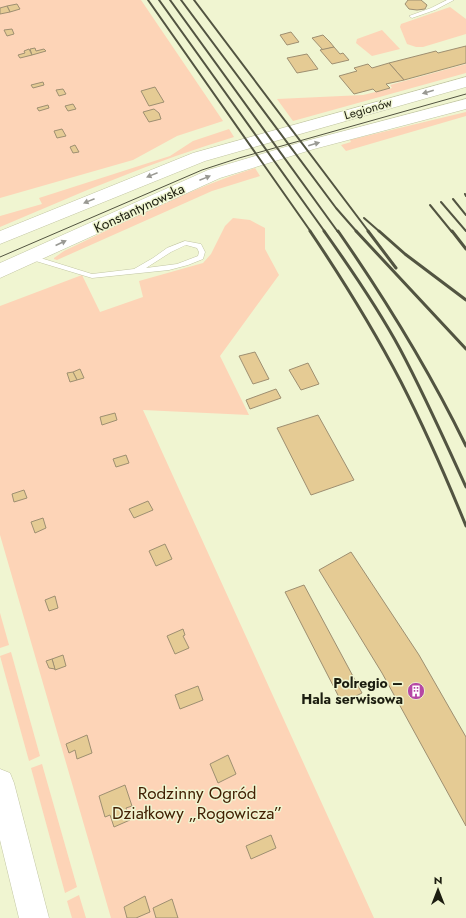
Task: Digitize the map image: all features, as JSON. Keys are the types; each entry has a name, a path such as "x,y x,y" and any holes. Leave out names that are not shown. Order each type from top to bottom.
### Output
{"main road":[{"name":"Legionów","path":"269,137 466,82"},
{"name":"Legionów","path":"282,154 466,104"},
{"name":"Konstantynowska","path":"0,238 188,161 269,137"},
{"name":"Konstantynowska","path":"0,271 195,182 244,164 282,154"},
{"path":"0,783 34,918"}],"lane":[{"path":"412,16 433,9 451,0"},
{"path":"31,257 92,276 168,268 193,261 201,257 202,252 199,246 185,243 169,250 135,271"}],"green space":[{"path":"0,0 141,0 223,121 177,136 133,160 0,198"},
{"path":"450,7 466,19 466,34 423,47 416,47 407,44 400,27 401,24"},
{"path":"382,30 400,49 372,56 356,43 357,39"},
{"path":"466,64 466,73 293,121 277,99 363,95 392,88 390,85"},
{"path":"466,112 466,116 346,151 341,145 351,142 350,140"},
{"path":"229,129 234,137 145,167 0,227 0,216 42,204 39,198 170,156 193,141"},
{"path":"255,168 260,176 212,191 57,260 54,259 64,251 158,206 230,176"},
{"name":"Rodzinny Ogród Działkowy „Rogowicza”","path":"233,218 250,220 265,228 265,249 279,275 220,356 249,415 143,410 374,918 111,918 0,535 0,306 82,275 100,312 143,297 139,281 203,263 211,254 225,226"},
{"path":"0,613 9,645 0,648"},
{"path":"11,652 40,756 29,761 0,656"},
{"path":"42,764 77,887 65,893 31,768"},
{"path":"79,895 86,918 72,918 67,901"}],"building":[{"path":"408,0 421,0 427,5 425,9 409,9 405,4"},
{"path":"17,4 20,9 10,12 7,6"},
{"path":"7,6 10,12 0,14 0,8"},
{"path":"12,29 14,34 7,36 4,30"},
{"path":"291,32 299,42 287,45 280,35"},
{"path":"323,35 334,47 323,50 312,38"},
{"path":"466,46 466,63 404,80 389,63 436,51 438,53"},
{"path":"334,47 340,54 343,53 349,60 332,64 320,50"},
{"path":"35,48 36,51 44,49 46,51 32,55 30,49"},
{"path":"29,49 32,55 20,58 18,55 25,53 24,51"},
{"path":"307,54 318,69 297,73 287,58"},
{"path":"389,63 404,80 386,84 390,88 376,92 373,89 354,94 339,76 357,71 354,68 368,64 372,68"},
{"path":"43,82 44,85 33,88 31,85"},
{"path":"155,87 164,102 149,106 141,91"},
{"path":"63,89 66,94 59,96 56,90"},
{"path":"73,104 76,109 68,111 65,106"},
{"path":"48,105 49,108 39,111 37,108"},
{"path":"154,109 159,113 161,119 149,122 143,112"},
{"path":"62,129 66,136 57,138 54,131"},
{"path":"75,145 79,152 73,153 70,147"},
{"path":"255,352 269,379 253,384 239,356"},
{"path":"308,363 319,384 301,390 289,370"},
{"path":"80,369 84,378 77,380 73,372"},
{"path":"73,372 77,380 70,382 67,373"},
{"path":"276,389 281,398 250,409 246,400"},
{"path":"115,413 117,420 102,425 100,417"},
{"path":"318,415 354,480 311,495 277,428"},
{"path":"126,455 129,463 116,467 113,459"},
{"path":"24,490 27,498 14,502 12,494"},
{"path":"148,501 153,510 134,518 129,509"},
{"path":"43,518 46,528 35,533 31,522"},
{"path":"165,544 172,559 156,566 149,551"},
{"name":"Polregio – Hala serwisowa","path":"351,552 419,655 466,737 466,826 382,673 319,570"},
{"path":"304,585 362,693 342,703 285,592"},
{"path":"55,596 58,608 49,611 45,600"},
{"path":"183,629 185,635 183,636 189,648 175,654 167,636"},
{"path":"63,655 66,666 55,670 52,659"},
{"path":"52,659 55,669 49,668 46,661"},
{"path":"198,686 203,700 180,709 175,695"},
{"path":"87,735 92,753 77,759 75,750 69,753 66,744"},
{"path":"228,755 236,774 218,783 210,764"},
{"path":"125,785 132,806 126,808 130,820 114,827 110,815 105,817 99,796"},
{"path":"271,835 276,848 251,859 246,846"},
{"path":"145,896 150,912 136,918 127,918 124,907"},
{"path":"172,899 178,918 156,918 153,908"}],"tram line":[{"path":"0,257 202,170 239,158 466,94"}],"railway":[{"path":"148,0 311,232"},
{"path":"159,0 325,232"},
{"path":"170,0 338,232"},
{"path":"181,0 336,208 357,232"},
{"path":"194,0 369,232"},
{"path":"453,199 466,215"},
{"path":"441,202 466,231"},
{"path":"430,205 452,232"},
{"path":"364,218 380,232"},
{"path":"310,231 358,305 401,382 435,453 466,526"},
{"path":"324,231 364,289 392,334 426,400 466,487"},
{"path":"338,231 406,336 437,390 466,446"},
{"path":"356,231 466,349"},
{"path":"368,231 396,268"},
{"path":"379,231 405,254 466,300"},
{"path":"452,231 466,249"}],"place":[{"name":"Polregio – Hala serwisowa","path":"416,691"}]}
